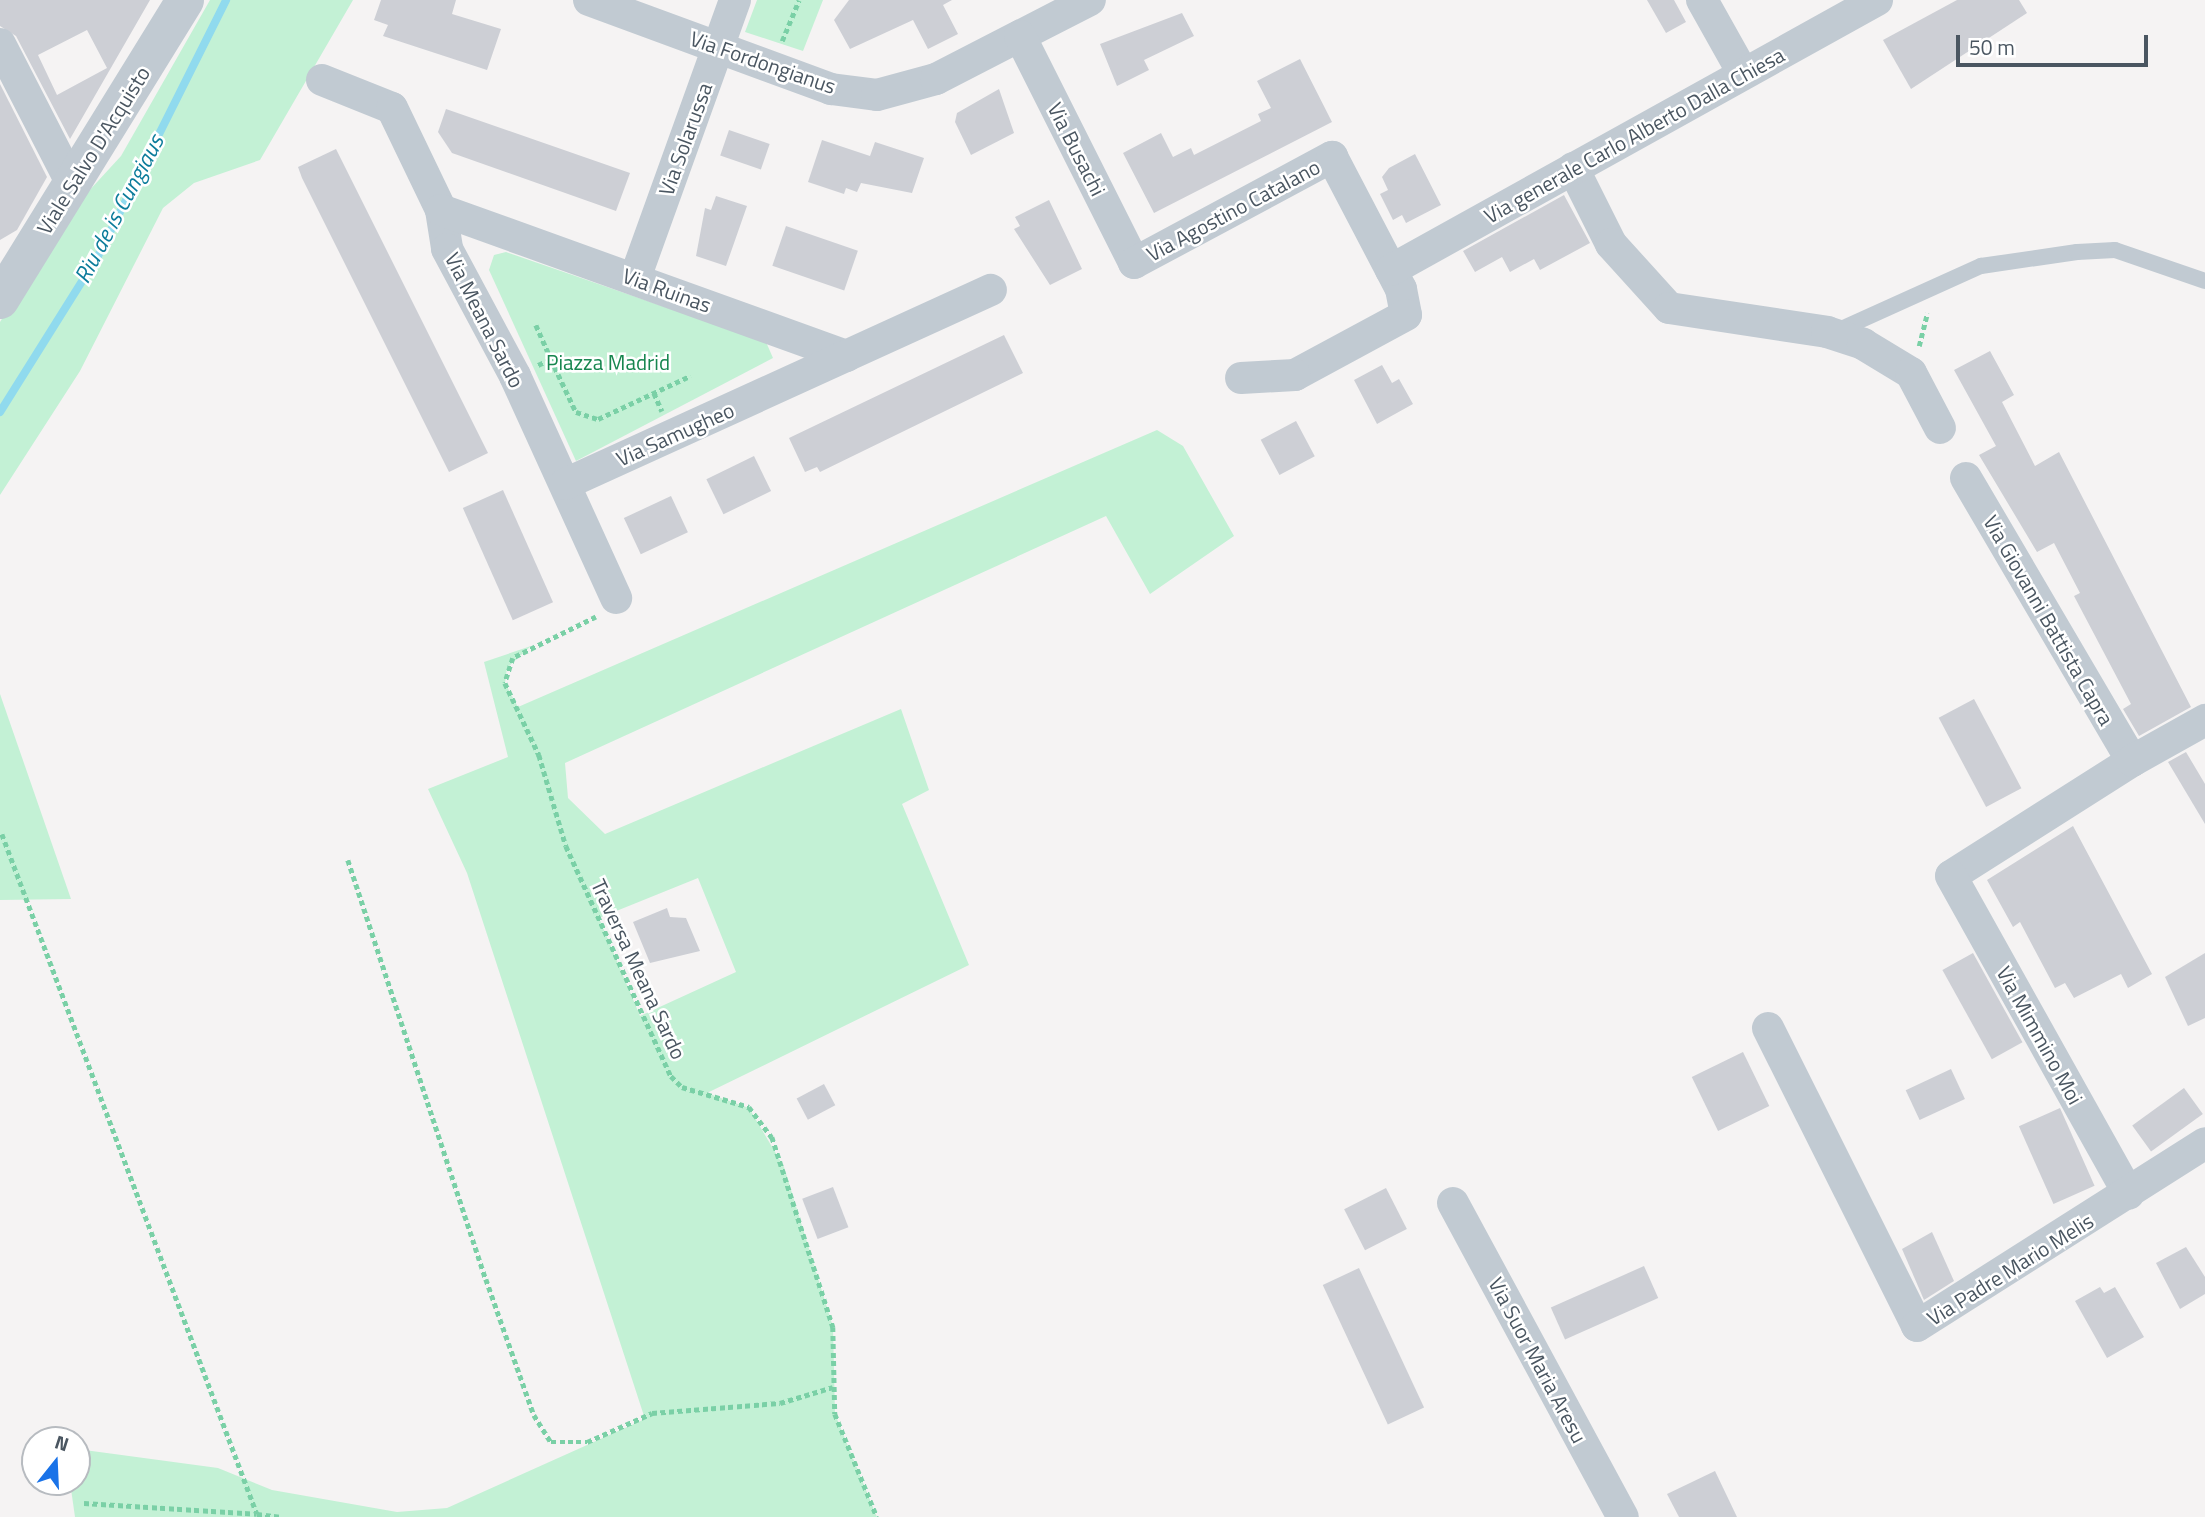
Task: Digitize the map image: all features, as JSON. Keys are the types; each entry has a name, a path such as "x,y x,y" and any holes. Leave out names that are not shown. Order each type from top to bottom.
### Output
{"street":[{"name":"Via Fordongianus","path":"589,0 831,89 877,95 936,79 1090,0"},
{"name":"Via Solarussa","path":"635,278 735,0"},
{"path":"1702,0 1743,73"},
{"name":"Via generale Carlo Alberto Dalla Chiesa","path":"1391,270 1876,1"},
{"name":"Viale Salvo D'Acquisto","path":"0,300 73,186 182,2"},
{"name":"Via Busachi","path":"1020,36 1134,263"},
{"path":"0,44 73,186"},
{"name":"Via Meana Sardo","path":"322,80 392,108 441,210 455,264 515,376 616,598"},
{"name":"Via Agostino Catalano","path":"1134,263 1332,158 1391,270"},
{"path":"1573,168 1611,244 1668,308 1826,332 1863,344 1911,373 1940,428"},
{"name":"Via Ruinas","path":"441,210 847,356"},
{"path":"455,264 487,227"},
{"path":"1241,378 1295,374 1406,315 1391,270"},
{"name":"Via Samugheo","path":"565,484 991,290"},
{"path":"782,332 785,384"},
{"name":"Via Giovanni Battista Capra","path":"1966,478 2132,761"},
{"path":"2132,761 2205,720"},
{"name":"Via Mimmino Moi","path":"2129,1195 1951,876 2132,761"},
{"name":"Via Padre Mario Melis","path":"1768,1028 1917,1326 2129,1195 2205,1143"},
{"name":"Via Suor Maria Aresu","path":"1453,1203 1623,1517"}],"lane":[{"path":"1826,332 1854,328 1886,306 1934,290 1981,266 2115,250 2205,281"}],"path":[{"path":"771,69 799,0"},
{"path":"1911,373 1934,290"},
{"path":"536,325 576,412 598,419 690,376"},
{"path":"515,376 551,359"},
{"name":"Traversa Meana Sardo","path":"616,598 588,623 513,658 505,683 540,755 566,846 671,1076 682,1087 749,1108 772,1137 833,1327 833,1387 847,1452 877,1517"},
{"path":"2,834 257,1514"},
{"path":"348,860 534,1415 551,1442 587,1442 652,1413 780,1403 833,1387"},
{"path":"84,1503 282,1517"}],"green space":[{"path":"210,0 353,0 260,160 194,183 163,208 80,371 0,495 0,322 64,218 121,156"},
{"path":"757,0 823,0 803,51 745,32"},
{"name":"Piazza Madrid","path":"506,252 766,342 773,358 576,461 489,270 494,255"},
{"path":"1157,430 1183,446 1234,536 1150,594 1106,516 565,763 568,798 605,834 901,709 929,790 902,804 969,965 707,1093 749,1108 784,1167 833,1327 835,1414 877,1517 75,1517 72,1496 91,1496 91,1451 218,1468 272,1490 397,1512 447,1508 645,1419 467,873 428,789 508,757 484,662 531,646 507,668 505,683 518,707","holes":["698,878 736,972 640,1016 599,918"]},
{"path":"0,694 71,899 0,900"}],"building":[{"path":"0,0 150,0 70,139 16,36 0,26","holes":["87,30 107,68 57,95 38,55"]},
{"path":"381,0 456,0 452,14 501,29 487,70 383,36 388,25 374,20"},
{"path":"849,0 952,0 943,5 958,34 928,49 913,20 850,49 834,20"},
{"path":"1647,0 1674,0 1686,22 1666,33"},
{"path":"1957,0 2019,0 2027,13 1911,89 1883,40"},
{"path":"1182,13 1194,36 1144,60 1149,70 1117,86 1100,44"},
{"path":"1300,59 1332,122 1154,213 1123,153 1161,133 1173,157 1191,148 1194,155 1261,121 1258,114 1271,108 1257,81"},
{"path":"0,84 47,177 17,230 0,240"},
{"path":"999,89 1014,133 971,155 955,122 957,113"},
{"path":"446,109 630,173 616,211 452,153 438,132"},
{"path":"729,130 770,144 761,170 720,156"},
{"path":"822,140 870,156 875,142 924,158 912,193 861,183 857,192 846,188 844,194 808,182"},
{"path":"336,149 488,453 449,472 298,167"},
{"path":"1415,154 1441,205 1406,223 1402,215 1393,220 1380,194 1388,190 1382,177 1389,168"},
{"path":"1564,195 1590,243 1540,270 1534,259 1510,272 1502,257 1475,272 1463,251"},
{"path":"716,196 747,206 726,266 696,256 705,208 711,210"},
{"path":"1049,200 1082,269 1050,285 1014,229 1020,226 1015,217"},
{"path":"786,226 858,251 844,290 772,266"},
{"path":"1004,335 1023,373 820,472 817,467 805,472 789,438"},
{"path":"1990,351 2014,395 2002,402 2035,466 2059,452 2191,707 2139,736 2123,709 2131,704 2074,596 2080,593 2054,543 2037,552 1979,455 1996,446 1954,370"},
{"path":"1382,365 1392,383 1399,379 1413,404 1377,424 1354,380"},
{"path":"1296,421 1315,456 1279,475 1261,440"},
{"path":"754,456 771,491 723,514 706,479"},
{"path":"503,490 553,602 513,620 463,508"},
{"path":"671,496 688,532 641,554 624,518"},
{"path":"1974,699 2021,788 1986,807 1939,718"},
{"path":"2186,752 2205,784 2205,824 2168,762"},
{"path":"2073,826 2152,974 2128,988 2121,974 2074,998 2065,983 2055,988 2020,922 2013,927 1987,880"},
{"path":"667,908 670,917 686,918 700,951 650,963 633,922"},
{"path":"1973,953 2022,1042 1992,1059 1942,970"},
{"path":"2205,953 2205,1018 2188,1026 2165,977"},
{"path":"1743,1052 1769,1106 1718,1131 1692,1077"},
{"path":"1951,1069 1965,1099 1920,1120 1906,1090"},
{"path":"824,1084 835,1105 808,1120 797,1099"},
{"path":"2184,1088 2203,1114 2151,1152 2132,1126"},
{"path":"2060,1108 2095,1186 2053,1204 2019,1126"},
{"path":"833,1187 848,1227 818,1239 802,1199"},
{"path":"1386,1188 1407,1229 1365,1250 1344,1209"},
{"path":"1932,1232 1954,1281 1924,1300 1902,1249"},
{"path":"2186,1247 2205,1277 2205,1294 2180,1309 2156,1263"},
{"path":"1644,1266 1658,1298 1565,1339 1551,1307"},
{"path":"1359,1268 1424,1408 1388,1424 1323,1285"},
{"path":"2100,1287 2104,1293 2115,1287 2144,1337 2107,1358 2075,1301"},
{"path":"1715,1471 1737,1517 1679,1517 1667,1494"}],"waterway":[{"name":"Riu de is Cungiaus","path":"0,412 98,256 226,0"}]}
